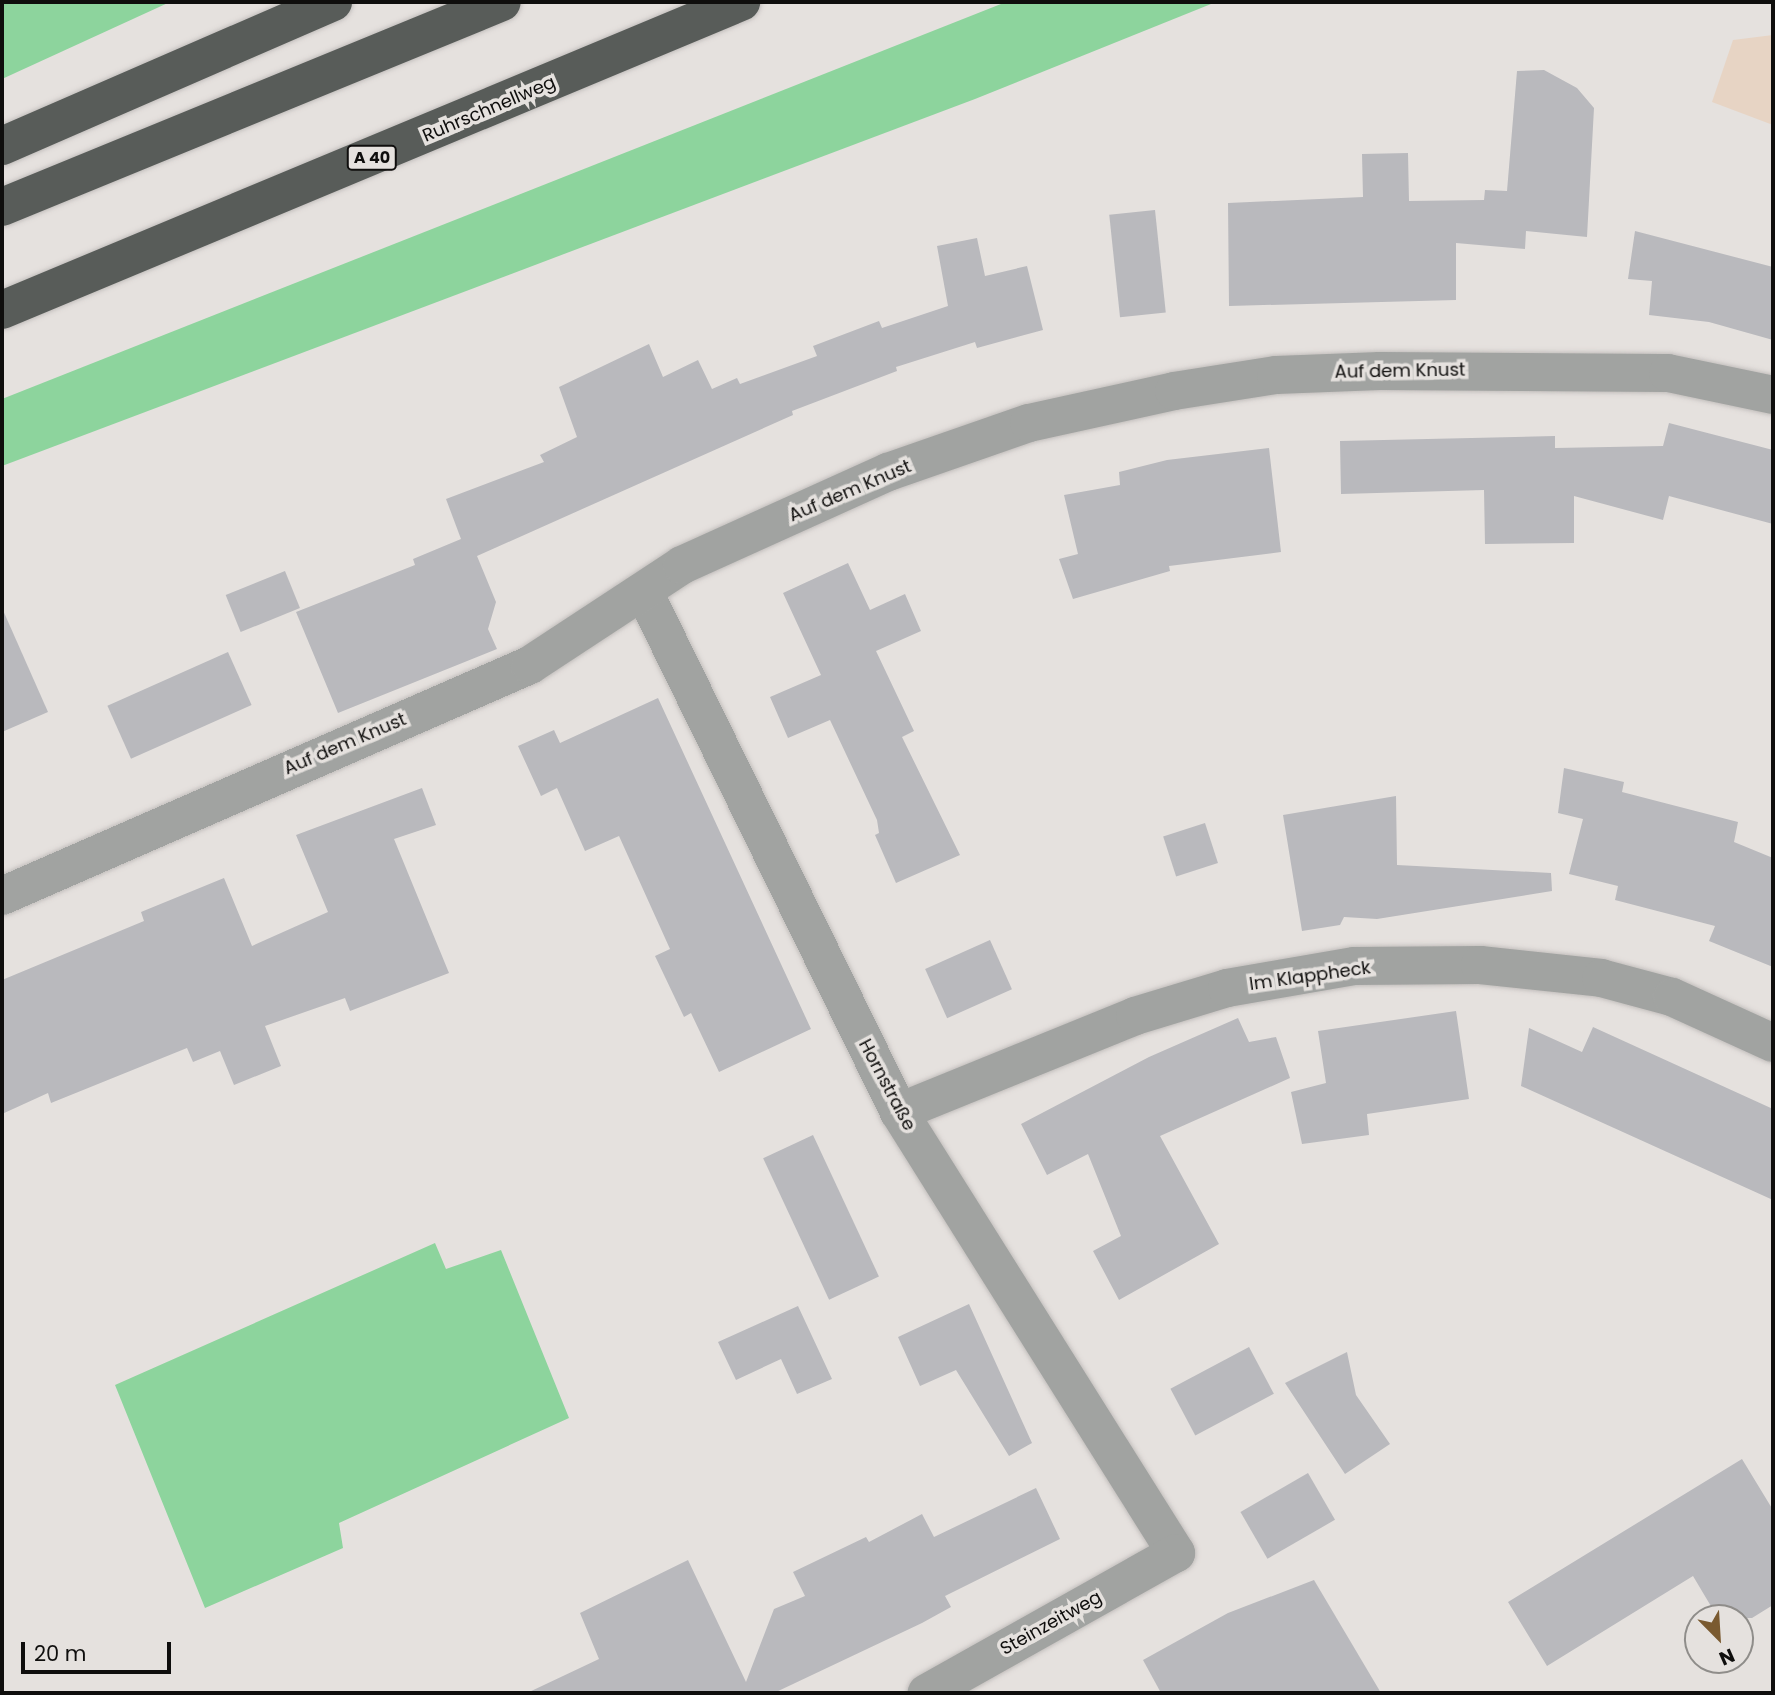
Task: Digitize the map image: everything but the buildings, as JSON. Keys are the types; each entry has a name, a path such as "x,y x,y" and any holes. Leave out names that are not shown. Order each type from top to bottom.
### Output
{"highway":[{"path":"2,146 333,2"},
{"path":"2,208 502,2"},
{"name":"Ruhrschnellweg","path":"2,310 741,2"}],"street":[{"name":"Auf dem Knust","path":"2,896 530,665 682,565 888,472 1029,423 1174,391 1276,376 1524,369 1668,373 1773,395"},
{"name":"Hornstraße","path":"644,592 899,1112 1175,1553"},
{"name":"Im Klappheck","path":"899,1112 1135,1016 1227,988 1354,966 1480,965 1601,978 1672,997 1773,1043"},
{"name":"Steinzeitweg","path":"927,1693 1175,1553"}],"shaded area":[{"path":"1773,35 1773,125 1712,102 1733,40"}],"green space":[{"path":"2,2 170,2 2,79"},
{"path":"1006,2 1216,2 975,99 2,466 2,399"},
{"path":"435,1243 446,1269 501,1250 569,1418 339,1523 343,1548 205,1608 115,1385"}]}
